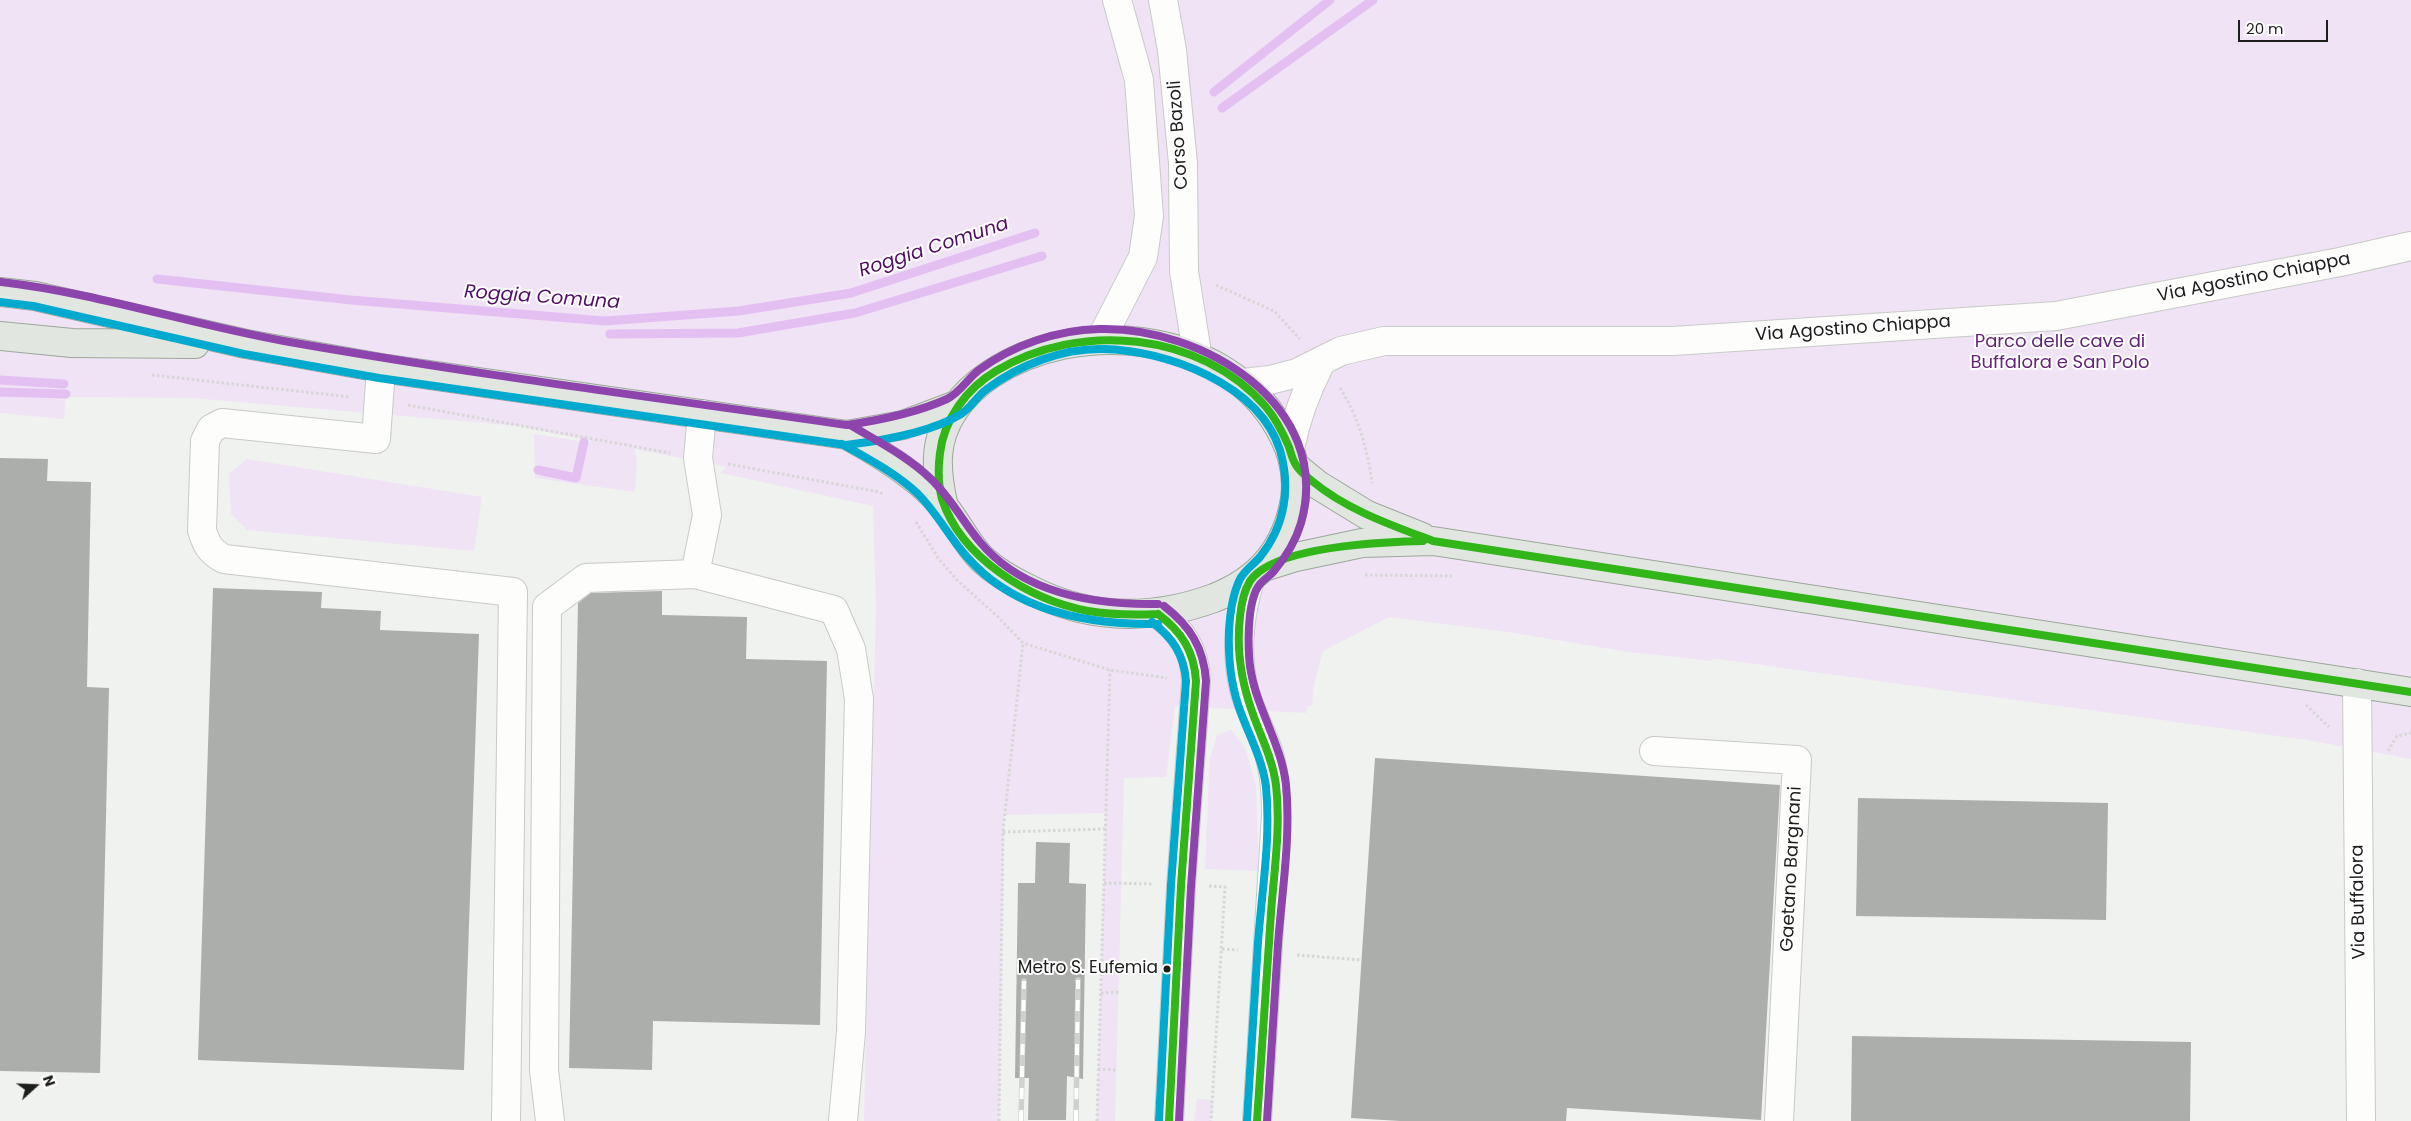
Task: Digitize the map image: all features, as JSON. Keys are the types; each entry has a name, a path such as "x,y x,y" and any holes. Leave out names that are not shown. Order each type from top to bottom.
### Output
{"main road":[{"path":"0,292 35,296 246,344 381,368 846,435 903,425 956,405"},
{"path":"0,306 35,296"},
{"path":"0,336 72,343 246,344"},
{"path":"944,506 938,481 938,454 944,429 956,405 976,384 1000,368 1032,353 1066,343 1101,339 1135,340 1198,359 1224,371 1243,383 1265,406 1293,458 1334,496 1367,515 1433,541"},
{"path":"846,435 899,466 924,486 944,506 961,534 982,559 1007,578 1064,605 1095,613 1126,616 1158,614 1225,594 1257,574 1312,553 1362,544 1433,541 2411,692"},
{"path":"1257,574 1280,545 1292,520 1296,492 1293,458"}],"street":[{"name":"Corso Bazoli","path":"1101,339 1143,257 1149,216 1139,80 1117,0"},
{"name":"Corso Bazoli","path":"1163,0 1172,50 1183,163 1184,271 1198,359"},
{"name":"Via Agostino Chiappa","path":"1243,383 1270,380 1296,373 1341,351 1384,340 1673,341 2056,316 2340,262 2411,246"},
{"path":"1293,458 1296,419 1307,389 1321,362"},
{"path":"381,368 376,439 222,423 210,429 205,441 202,530 205,543 213,553 224,559 513,592 506,1121"},
{"path":"695,574 707,515 698,458 702,414"},
{"path":"550,1121 544,1070 547,607 586,578 695,574 834,610 851,649 860,699 852,1032 843,1121"},
{"path":"1257,574 1240,624 1240,669 1250,709 1270,756 1276,785 1276,815 1258,1121"},
{"path":"1158,614 1171,623 1191,649 1196,681 1181,886 1168,1121"},
{"name":"Via Buffalora","path":"2357,683 2362,1121"},
{"name":"Gaetano Bargnani","path":"1654,751 1798,760 1779,1121"}],"path":[{"path":"1184,271 1274,311 1321,362 1357,419 1364,440 1372,485"},
{"path":"146,375 378,400 698,458 879,492 885,495"},
{"path":"912,516 938,558 956,580 998,617 1023,643 1110,670 1168,678"},
{"path":"998,1121 1003,832 1023,643"},
{"path":"1097,1121 1110,670"},
{"path":"1003,832 1106,830"},
{"path":"1101,992 1119,992"},
{"path":"1098,1069 1117,1070"}],"green space":[{"name":"Parco delle cave di Buffalora e San Polo","path":"0,0 2411,0 2411,759 2307,740 1711,658 1713,661 1629,652 1508,632 1389,617 1323,651 1314,685 1312,706 1308,706 1306,713 1175,706 1166,777 1124,778 1115,1121 1097,1121 1106,813 1004,815 999,1121 864,1121 876,605 873,506 721,473 726,467 634,449 637,460 635,492 535,478 534,434 590,443 591,441 519,426 192,398 66,397 64,419 0,413"},
{"path":"247,459 482,497 474,551 247,530 231,514 229,474"},
{"path":"1231,730 1245,748 1256,786 1259,871 1205,869 1210,758 1217,735"},
{"path":"1197,1099 1213,1100 1211,1121 1194,1121"}],"building":[{"path":"0,458 48,459 47,481 91,482 87,687 109,688 100,1073 0,1071"},
{"path":"213,588 322,592 321,608 381,611 380,630 479,634 464,1070 198,1060"},
{"path":"662,591 662,615 747,617 746,659 827,661 820,1025 653,1021 652,1070 569,1068 578,603 591,593"},
{"path":"1375,758 1780,785 1761,1120 1567,1108 1566,1121 1400,1121 1351,1118"},
{"path":"1858,798 2108,803 2106,920 1856,916"},
{"path":"1036,842 1070,843 1069,883 1086,884 1083,1079 1067,1076 1066,1120 1028,1120 1029,1078 1015,1078 1018,883 1035,883"},
{"path":"1852,1036 2191,1042 2190,1121 1851,1121"}],"waterway":[{"name":"Roggia Comuna","path":"1214,92 1330,0"},
{"path":"1222,108 1373,0"},
{"name":"Roggia Comuna","path":"157,279 351,300 605,321 739,311 851,293 1035,233"},
{"path":"610,334 738,333 855,313 1042,256"},
{"name":"Roggia Comuna","path":"0,380 64,384"},
{"path":"0,392 66,394"},
{"path":"538,470 576,478 584,442"}],"railway":[{"path":"1076,1121 1078,980"},
{"path":"1021,1121 1024,981"}],"transit line":[{"path":"1,282 72,293 249,334 354,353 847,425 898,415 947,399 956,393 979,370 1006,353 1036,340 1067,332 1099,329 1139,332 1179,341 1217,358 1251,381 1279,409 1298,442 1306,481 1299,529 1282,560 1256,591 1251,608 1249,628 1251,672 1260,705 1283,768 1287,805 1287,844 1278,944 1267,1121"},
{"path":"0,302 33,306 244,354 379,378 846,445 905,435 936,426 961,414 987,389 1013,372 1042,360 1072,351 1103,349 1154,356 1181,364 1207,375 1231,389 1252,407 1269,427 1280,450 1285,478 1284,506 1280,520 1268,545 1237,585 1233,598 1229,631 1229,652 1233,683 1238,703 1262,768 1267,806 1267,845 1258,942 1247,1120"},
{"path":"1158,614 1088,611 1043,597 1000,573 965,540 951,520 942,499 939,476 940,453 942,440 952,417 967,395 985,378 1029,355 1064,345 1101,340 1137,342 1173,349 1208,362 1239,382 1266,407 1279,426 1299,469 1308,478 1355,509 1433,541 2411,692"},
{"path":"852,426 903,457 931,479 945,494 980,542 997,560 1017,574 1039,585 1085,599 1134,604 1158,604"},
{"path":"842,444 900,479 918,494 967,557 986,576 1007,591 1030,603 1080,618 1106,622 1158,624"},
{"path":"1257,1121 1278,817 1276,785 1272,767 1250,705 1241,668 1239,630 1244,594 1250,581 1263,569 1282,560 1305,553 1357,545 1423,541"},
{"path":"1164,606 1181,622 1194,639 1202,658 1206,681 1191,887 1179,1121"},
{"path":"1158,614 1174,628 1185,643 1193,660 1196,681 1181,886 1169,1121"},
{"path":"1152,622 1166,634 1176,648 1183,663 1186,681 1171,885 1159,1120"}],"place":[{"name":"Metro S. Eufemia","path":"1167,969"}]}
